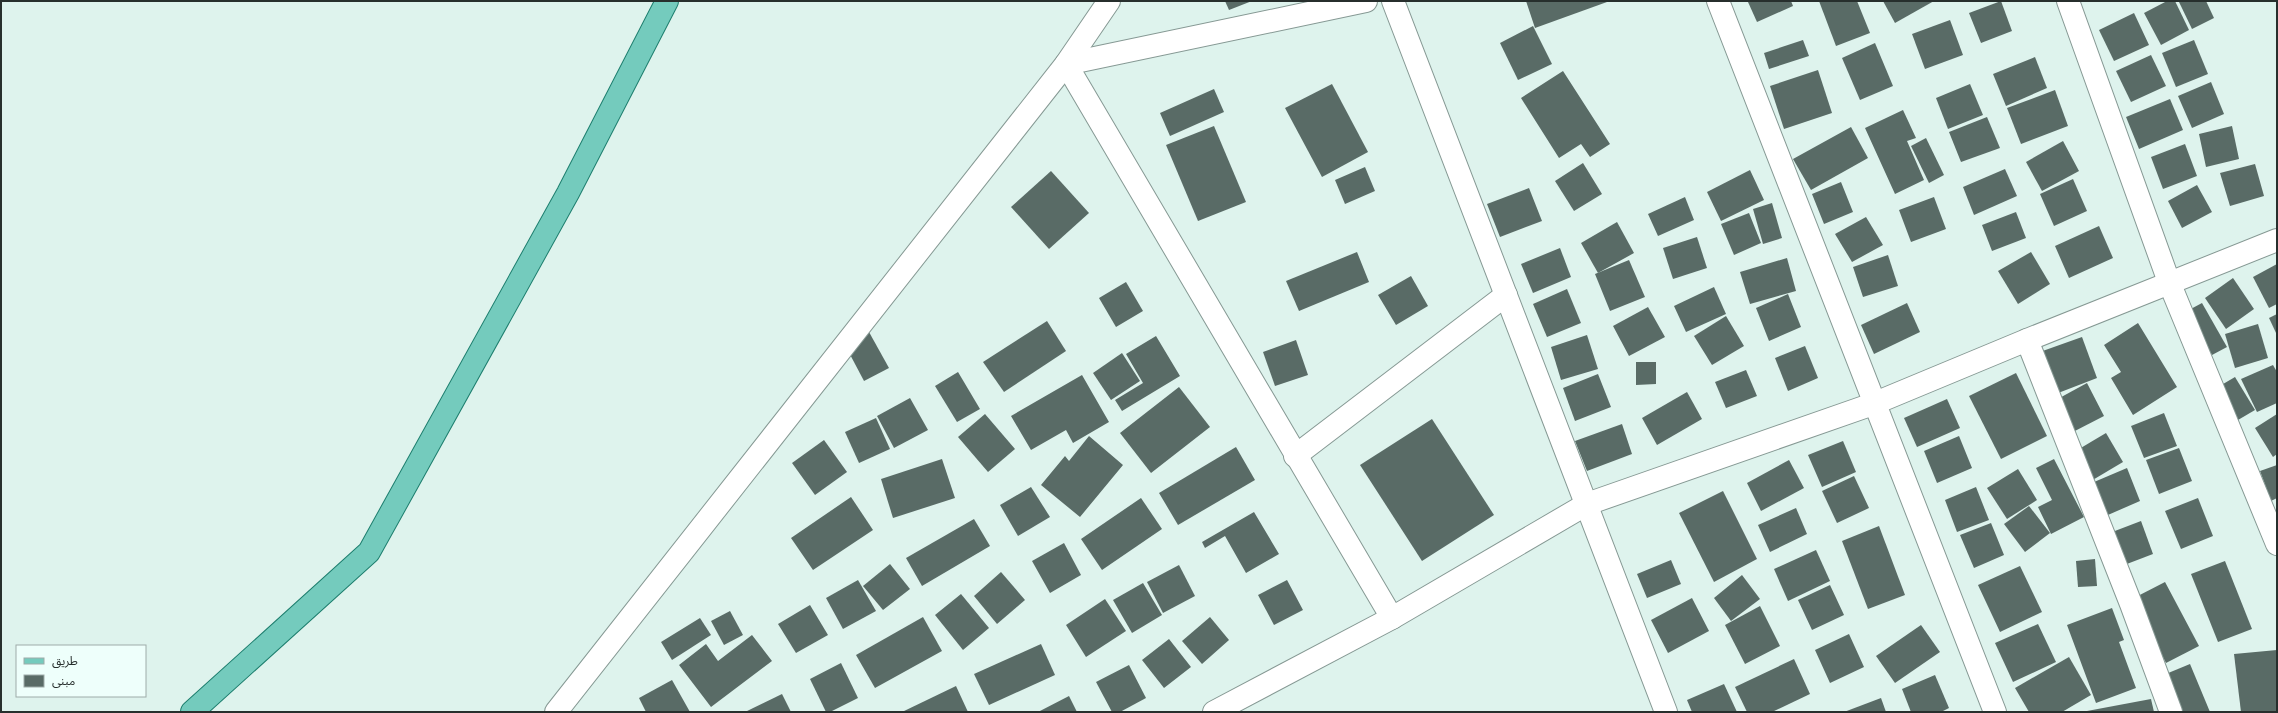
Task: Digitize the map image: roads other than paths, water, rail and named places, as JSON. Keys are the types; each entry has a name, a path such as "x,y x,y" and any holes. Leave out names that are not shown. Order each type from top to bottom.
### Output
{"main road":[{"path":"192,712 369,552 568,193 667,1"}],"street":[{"path":"556,712 1066,64 1109,1"},
{"path":"1066,64 1366,1"},
{"path":"1392,1 1666,712"},
{"path":"1718,1 1873,404 1995,712"},
{"path":"2068,1 2169,282 2277,544"},
{"path":"1066,64 1392,618"},
{"path":"1214,712 1392,618 1586,504 1873,404 2169,282 2277,240"},
{"path":"1296,456 1506,295"},
{"path":"2027,340 2131,604 2171,712"}]}
